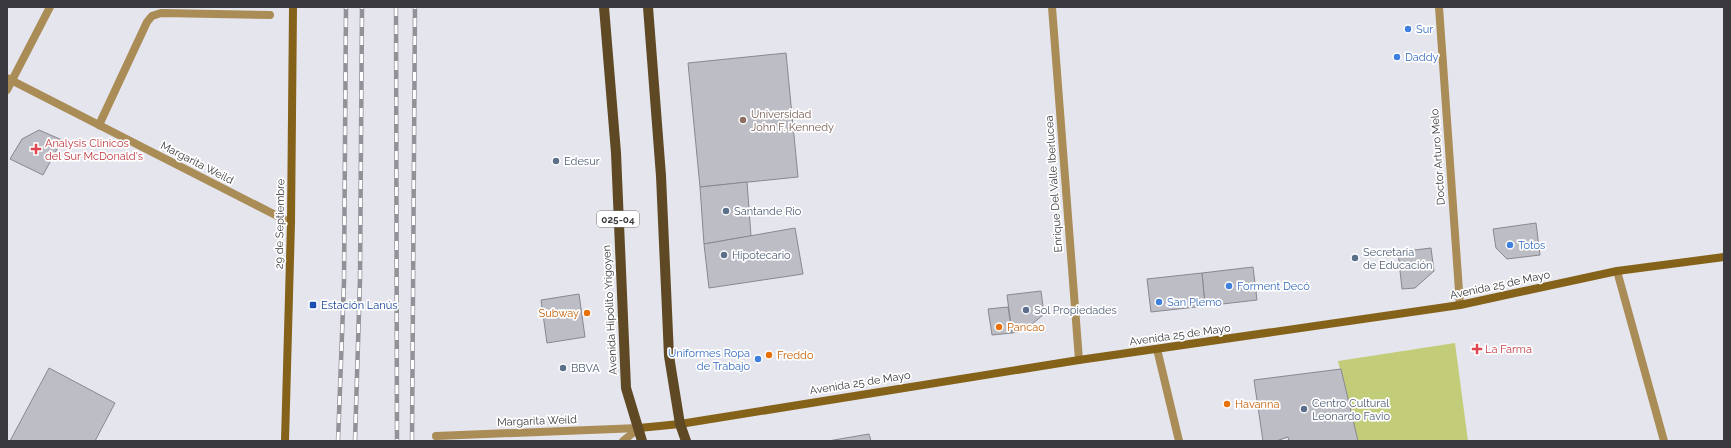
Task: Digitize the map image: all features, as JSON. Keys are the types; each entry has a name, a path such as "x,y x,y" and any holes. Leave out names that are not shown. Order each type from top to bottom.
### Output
{"main road":[{"name":"29 de Septiembre","path":"285,441 291,223 293,7"},
{"name":"Avenida Hipólito Yrigoyen","path":"604,7 616,153 626,388 642,441"},
{"path":"648,7 661,176 669,356 680,424 686,441"},
{"name":"Avenida 25 de Mayo","path":"639,428 680,424 1079,360 1460,305 1617,271 1724,256"}],"street":[{"path":"7,90 10,79 50,7"},
{"name":"Enrique Del Valle Iberlucea","path":"1052,7 1079,360"},
{"name":"Doctor Arturo Melo","path":"1439,7 1460,305"},
{"path":"99,125 147,22 152,16 161,13 270,15"},
{"name":"Margarita Weild","path":"10,79 291,223"},
{"path":"1617,271 1664,441"},
{"path":"1157,349 1179,441"},
{"path":"623,441 639,428"},
{"name":"Margarita Weild","path":"436,436 639,428"}],"green space":[{"path":"1455,343 1468,441 1357,441 1338,361"}],"building":[{"name":"Universidad John F. Kennedy","path":"786,53 798,177 700,187 688,63"},
{"name":"Analysis Clinicos del Sur McDonald's","path":"39,130 62,140 43,175 10,159 22,139"},
{"name":"Santande Rio","path":"747,182 751,236 704,244 700,187"},
{"path":"1536,223 1540,255 1507,259 1496,248 1493,229"},
{"path":"795,228 803,274 709,288 704,244"},
{"path":"1431,248 1434,271 1415,288 1402,289 1398,252"},
{"name":"Forment Decó","path":"1253,267 1257,300 1205,306 1202,273"},
{"path":"1202,273 1205,306 1151,312 1147,279"},
{"name":"Sol Propiedades","path":"1041,291 1044,314 1024,331 1012,333 1007,295"},
{"path":"579,294 585,337 547,343 541,300"},
{"path":"1008,307 1012,333 992,335 988,309"},
{"path":"49,368 115,403 95,441 10,441"},
{"name":"Centro Cultural Leonardo Favio","path":"1341,369 1358,441 1289,441 1288,437 1276,441 1263,441 1254,380"},
{"path":"869,434 871,441 828,441"}],"railway":[{"path":"338,441 344,282 346,7"},
{"path":"355,441 360,279 362,7"},
{"path":"396,7 397,441"},
{"path":"412,441 415,7"}],"place":[{"name":"Sur","path":"1408,29"},
{"name":"Daddy","path":"1397,57"},
{"name":"Universidad John F. Kennedy","path":"743,120"},
{"name":"Analysis Clinicos del Sur McDonald's","path":"36,149"},
{"name":"Edesur","path":"556,161"},
{"name":"Santande Rio","path":"726,211"},
{"name":"Totos","path":"1510,245"},
{"name":"Hipotecario","path":"724,255"},
{"name":"Secretaria de Educación","path":"1355,258"},
{"name":"Forment Decó","path":"1229,286"},
{"name":"San Plemo","path":"1159,302"},
{"name":"Estación Lanús","path":"313,305"},
{"name":"Sol Propiedades","path":"1026,310"},
{"name":"Subway","path":"587,313"},
{"name":"Pancao","path":"999,327"},
{"name":"La Farma","path":"1477,349"},
{"name":"Freddo","path":"769,355"},
{"name":"Uniformes Ropa de Trabajo","path":"758,359"},
{"name":"BBVA","path":"563,368"},
{"name":"Havanna","path":"1227,404"},
{"name":"Centro Cultural Leonardo Favio","path":"1304,409"}]}
